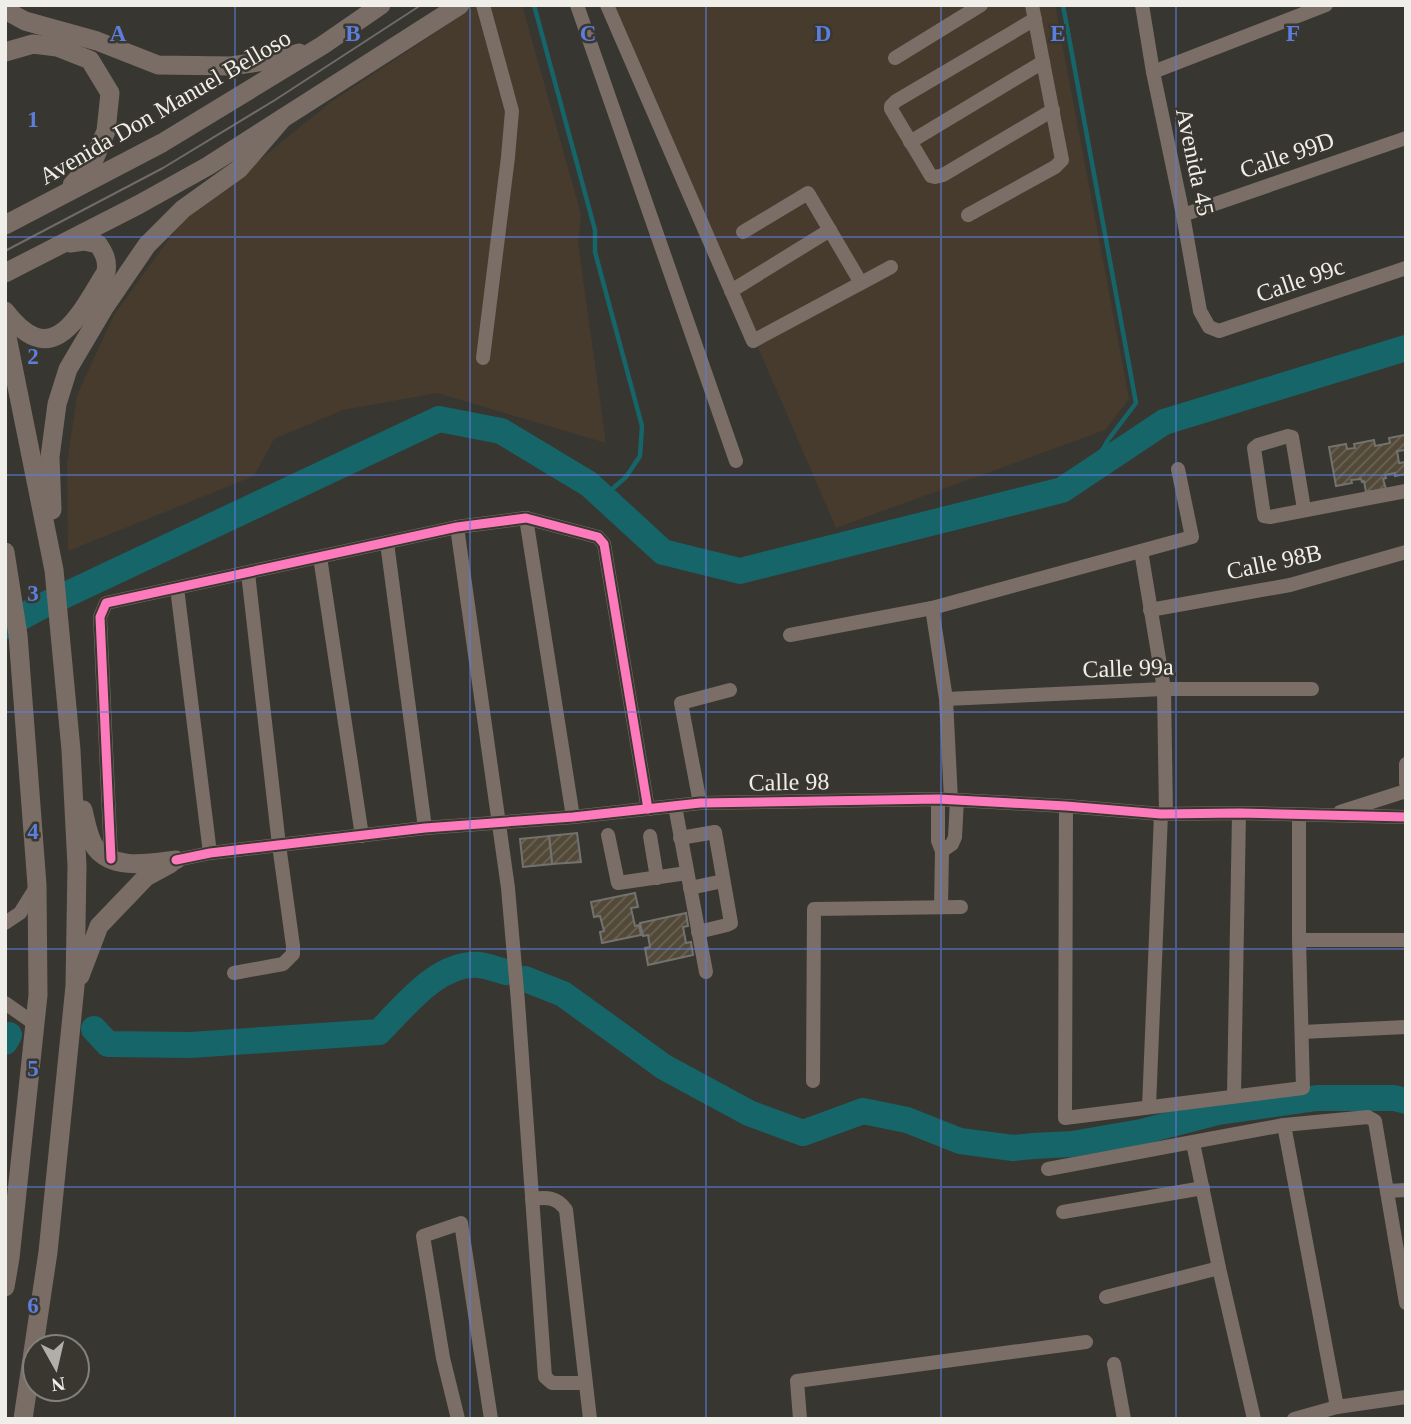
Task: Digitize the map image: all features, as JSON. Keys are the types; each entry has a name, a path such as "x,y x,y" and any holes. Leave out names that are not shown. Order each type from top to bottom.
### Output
{"main road":[{"name":"Avenida Don Manuel Belloso","path":"5,225 162,143 323,45 381,5"},
{"path":"5,273 208,166 460,5"},
{"path":"5,10 25,21 97,41 158,65 231,66 285,58 323,45"},
{"path":"5,52 33,44 57,47 90,60 110,93 106,131 93,162 63,195"},
{"path":"23,1419 48,1252 75,986 77,866 71,750 54,570 50,457 57,404 68,369 104,308 147,245 183,209 239,169 283,118"},
{"path":"5,311 30,334 43,338 57,336 72,326 106,272 107,265 106,257 98,244 84,241 62,245"},
{"path":"5,327 54,570"},
{"path":"5,552 18,635 37,885 38,995 5,1287"},
{"path":"71,750 88,833 96,849 123,863 176,860"},
{"path":"75,986 99,926 146,877 176,860"}],"street":[{"path":"483,5 512,111 483,358"},
{"path":"577,5 736,461"},
{"path":"607,5 753,341 891,267"},
{"path":"895,58 981,5"},
{"name":"Avenida 45","path":"1142,5 1200,311 1209,327"},
{"path":"1153,72 1293,11 1326,5"},
{"path":"968,215 1062,160 1062,155 1034,12 894,103 891,109 931,176 940,177 1053,110"},
{"path":"910,142 1043,62"},
{"name":"Calle 99D","path":"1183,215 1406,138"},
{"path":"743,232 808,193 861,283"},
{"path":"731,291 830,230"},
{"name":"Calle 99c","path":"1209,327 1219,331 1406,268"},
{"path":"1304,509 1292,438 1287,436 1254,448 1264,516 1270,517 1406,491"},
{"path":"790,635 932,608 1192,537 1178,470"},
{"path":"526,518 573,817"},
{"path":"111,859 100,617 106,603 457,527 526,518 598,537 604,544 648,809"},
{"path":"457,527 508,888 545,1377 552,1383 586,1383"},
{"path":"387,543 425,828"},
{"path":"1141,551 1164,689 1163,814 1149,1107"},
{"name":"Calle 98B","path":"1150,610 1290,585 1406,552"},
{"path":"320,557 362,836"},
{"path":"234,973 284,964 293,954 248,573"},
{"path":"177,588 210,853"},
{"path":"932,608 946,699 948,800 955,837 952,844 942,851 941,907"},
{"name":"Calle 99a","path":"946,699 1164,689 1312,689"},
{"path":"699,803 681,703 730,690"},
{"path":"1406,764 1406,783"},
{"path":"1331,815 1406,791"},
{"name":"Calle 98","path":"176,860 210,853 425,828 573,817 699,803 948,800 1163,814 1406,817"},
{"path":"675,806 706,972"},
{"path":"1066,806 1065,1118 1303,1088 1299,815"},
{"path":"1234,1096 1239,813"},
{"path":"680,838 715,832 731,924 698,932"},
{"path":"608,835 618,883 657,878 723,881"},
{"path":"650,836 657,878"},
{"path":"5,923 20,912 37,885"},
{"path":"813,1081 814,909 961,907"},
{"path":"1299,940 1406,940"},
{"path":"5,1003 35,1024"},
{"path":"1302,1032 1406,1027"},
{"path":"1048,1169 1284,1125 1362,1116 1373,1119 1403,1270 1406,1303"},
{"path":"1284,1125 1337,1407"},
{"path":"1193,1143 1254,1419"},
{"path":"1063,1212 1203,1188"},
{"path":"1387,1191 1406,1189"},
{"path":"532,1199 554,1199 561,1202 566,1210 590,1419"},
{"path":"457,1419 443,1358 423,1236 461,1223 491,1419"},
{"path":"1106,1297 1220,1268"},
{"path":"800,1419 797,1381 1086,1342"},
{"path":"1114,1364 1124,1419"},
{"path":"1294,1419 1337,1407 1406,1397"}],"shaded area":[{"path":"477,5 522,5 581,214 578,243 606,443 437,393 343,410 274,439 254,476 68,551 67,464 77,395 114,315 179,225 331,102"},
{"path":"610,5 1055,5 1129,399 1105,430 836,528"}],"building":[{"path":"1405,435 1406,450 1397,451 1399,463 1406,462 1406,474 1385,475 1386,478 1383,479 1386,489 1366,492 1361,479 1336,486 1329,447 1346,444 1347,449 1355,448 1354,444 1374,440 1375,446 1390,443 1389,438"},
{"path":"577,833 581,862 552,864 549,836"},
{"path":"549,836 552,864 523,867 520,839"},
{"path":"635,893 638,907 631,908 635,926 639,925 641,935 602,943 600,932 604,931 600,916 594,917 591,902"},
{"path":"686,913 688,926 683,927 686,943 691,942 693,955 648,965 645,948 650,947 648,935 643,936 640,923"}],"waterway":[{"path":"534,5 595,230 595,252 642,426 640,456 626,477 603,497"},
{"path":"1063,5 1136,403 1108,440 1091,470"},
{"path":"5,626 439,419 501,431 589,484 663,552 740,571 1062,490 1164,422 1406,348"},
{"path":"94,1029 108,1044 191,1045 379,1032 423,988 450,971 479,965 506,972"},
{"path":"525,979 563,994 664,1067 749,1113 803,1133 863,1111 907,1120 960,1141 1013,1148 1072,1144 1141,1132 1218,1112 1317,1098 1394,1098 1406,1101"},
{"path":"5,1042 9,1035"}],"tram line":[{"path":"5,251 163,168 275,100 421,5"}],"cycle path":[{"path":"111,859 100,617 106,603 457,527 526,518 598,537 604,544 648,809"},
{"path":"176,860 210,853 425,828 573,817 700,803 938,799 1161,814 1406,817"}]}
